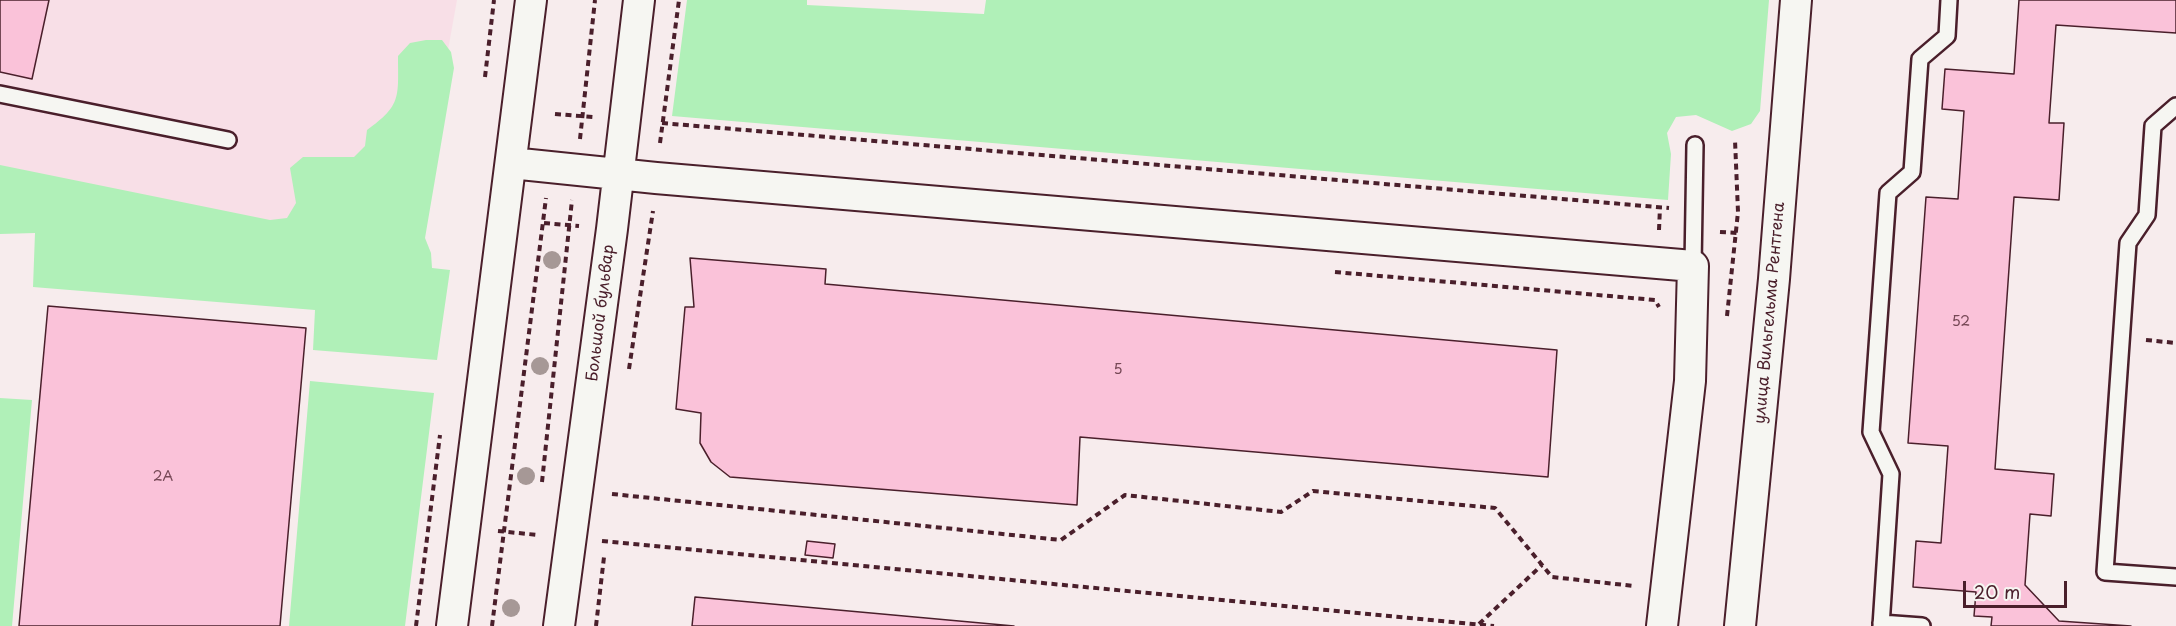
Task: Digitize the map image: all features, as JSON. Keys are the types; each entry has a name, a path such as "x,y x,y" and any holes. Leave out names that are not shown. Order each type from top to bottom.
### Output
{"street":[{"path":"452,626 531,0"},
{"name":"Большой бульвар","path":"559,626 639,0"},
{"name":"улица Вильгельма Рентгена","path":"1740,626 1774,279 1796,0"},
{"path":"511,163 1693,266 1690,381 1662,626"}],"lane":[{"path":"1922,626 1881,625 1891,474 1871,432 1888,193 1912,172 1920,59 1947,36 1949,0"},
{"path":"0,94 228,140"},
{"path":"2176,106 2153,126 2147,215 2128,243 2105,572 2176,577"},
{"path":"1693,266 1695,144"}],"path":[{"path":"580,135 595,0"},
{"path":"660,143 679,0"},
{"path":"555,114 603,118"},
{"path":"662,123 1680,209"},
{"path":"492,626 546,194"},
{"path":"542,487 572,197"},
{"path":"628,380 652,210 664,212"},
{"path":"544,222 590,226"},
{"path":"1326,271 1654,300 1662,311"},
{"path":"611,504 614,483"},
{"path":"612,494 1061,540 1125,495 1281,512 1313,491 1495,508 1552,577 1638,586 1637,596"},
{"path":"536,546 538,523"},
{"path":"596,626 607,532"},
{"path":"606,542 1494,626"},
{"path":"1478,625 1542,565"}],"shaded area":[{"path":"0,0 457,0 410,261 0,177"}],"green space":[{"path":"687,0 807,0 807,5 984,14 986,0 1769,0 1760,111 1751,124 1732,131 1696,115 1676,117 1667,133 1671,154 1668,200 672,116"},
{"path":"442,40 451,52 454,68 425,238 431,253 432,268 450,270 437,360 313,350 315,310 33,287 35,233 0,234 0,165 270,220 287,218 296,203 290,168 303,157 354,157 365,146 367,130 387,114 396,99 398,56 410,43"},
{"path":"310,381 434,393 405,626 289,626"},
{"path":"0,398 32,400 12,626 0,626"}],"building":[{"path":"0,0 49,0 32,79 0,72"},
{"path":"2019,0 2176,0 2176,33 2056,25 2049,123 2064,123 2059,200 2014,197 1995,469 2054,474 2051,516 2030,514 2025,585 2059,621 2131,626 1991,626 1992,617 1974,616 1976,592 1913,587 1916,541 1941,543 1948,446 1908,443 1926,197 1958,199 1964,111 1942,109 1945,69 2014,74"},
{"path":"690,258 826,269 825,284 1557,350 1548,477 1080,437 1077,505 730,477 711,462 700,443 701,413 676,409 685,307 694,307"},
{"path":"48,306 306,328 280,626 19,626"},
{"path":"807,541 835,544 833,558 805,555"},
{"path":"695,597 1014,626 692,626"}]}
